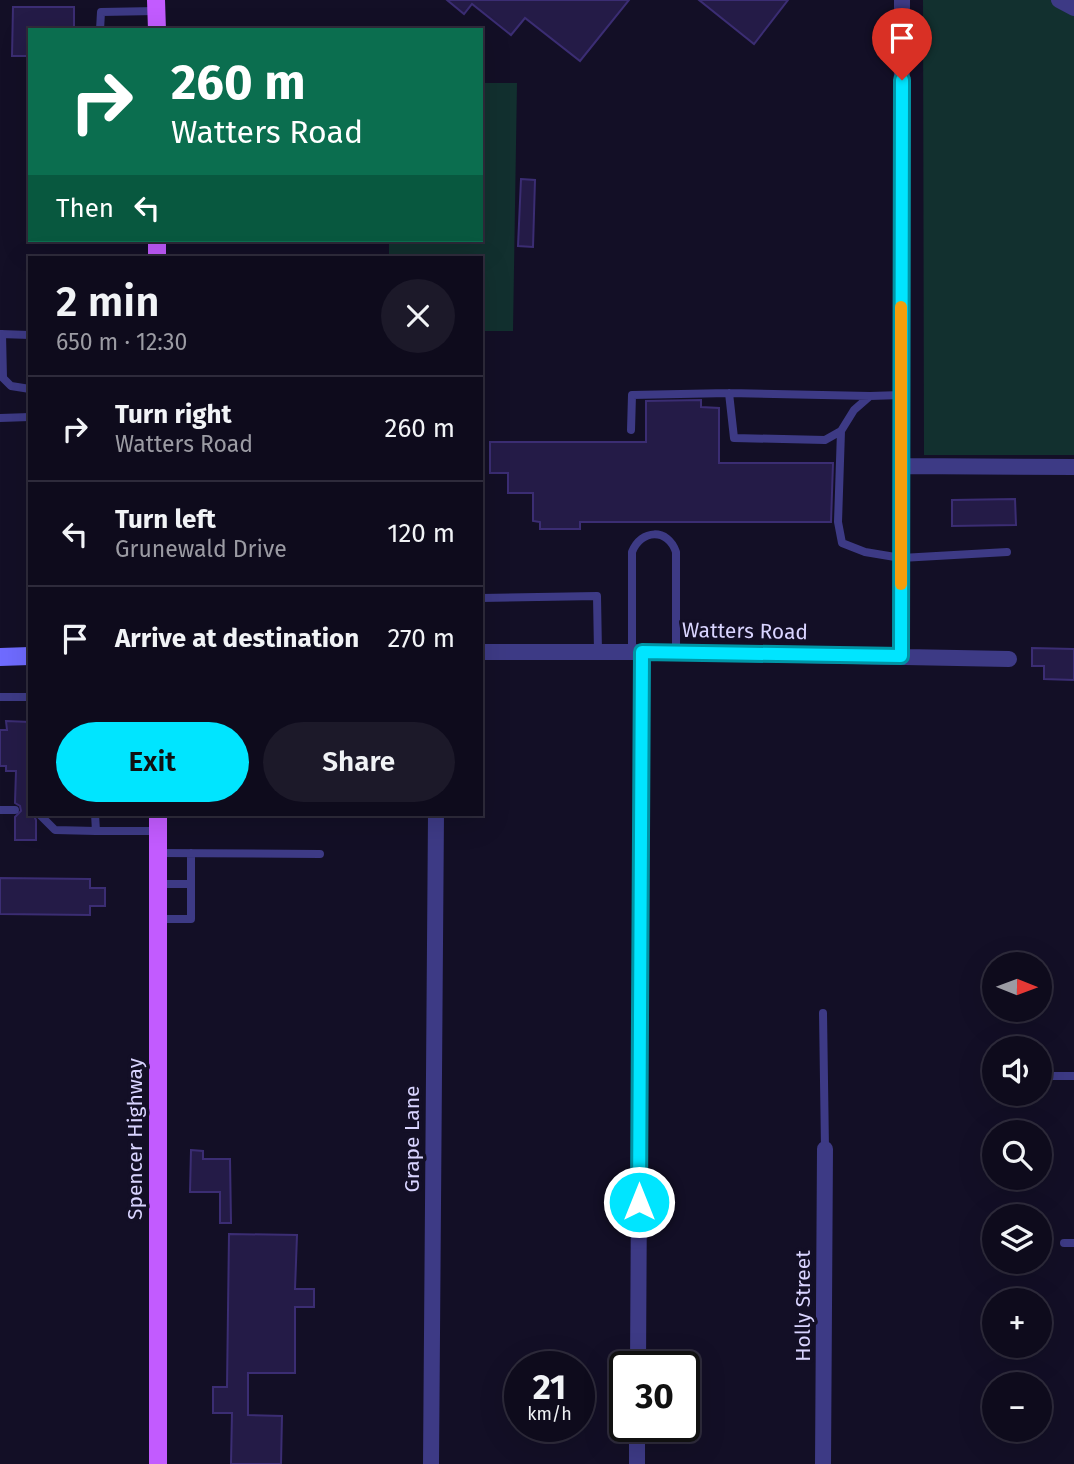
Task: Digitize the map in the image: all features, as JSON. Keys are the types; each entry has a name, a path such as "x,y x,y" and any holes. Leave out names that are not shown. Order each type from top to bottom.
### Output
{"main road":[{"name":"Spencer Highway","path":"158,822 158,1464"}],"street":[{"path":"901,656 902,0"},
{"path":"1059,0 1074,8"},
{"path":"901,466 1074,467"},
{"name":"Watters Road","path":"483,652 1009,659"},
{"path":"637,652 638,1351"},
{"path":"0,657 28,656"},
{"name":"Grape Lane","path":"431,1464 436,816"},
{"name":"Holly Street","path":"822,1464 825,1149"},
{"path":"637,1442 637,1464"}],"lane":[{"path":"100,28 100,12 156,14"},
{"path":"28,335 1,334 3,378 11,386 28,389"},
{"path":"729,393 734,439 825,440 841,430 854,410 870,396"},
{"path":"631,430 632,395 901,395"},
{"path":"0,418 28,417"},
{"path":"841,430 838,522 842,543 865,552 901,558 1007,552"},
{"path":"637,652 632,552 639,540 651,533 658,533 670,540 676,552 676,653"},
{"path":"483,598 597,596 598,652"},
{"path":"0,697 28,697"},
{"path":"0,810 15,810"},
{"path":"41,816 55,830 96,831 158,822"},
{"path":"95,816 96,831"},
{"path":"158,853 320,854"},
{"path":"158,919 191,919 191,853"},
{"path":"158,884 191,884"},
{"path":"823,1013 825,1149"},
{"path":"1052,1076 1074,1076"},
{"path":"1064,1243 1074,1243"}],"green space":[{"path":"923,0 1074,0 1074,455 924,455"},
{"path":"483,83 517,83 513,331 483,331 483,256 389,256 389,242 483,242"}],"building":[{"path":"447,0 629,0 580,61 525,18 511,35 472,4 464,14"},
{"path":"699,0 788,0 754,44"},
{"path":"13,7 74,7 74,28 28,28 28,56 12,56"},
{"path":"521,179 535,180 533,247 518,246"},
{"path":"701,400 701,407 719,408 719,463 833,463 831,522 580,522 580,529 540,529 540,522 533,521 533,493 508,493 508,473 490,473 490,442 646,442 646,401"},
{"path":"1015,499 1016,525 952,526 952,500"},
{"path":"1032,648 1074,649 1074,680 1044,679 1044,666 1032,666"},
{"path":"6,721 28,722 28,816 34,816 36,820 36,840 15,840 15,817 21,811 20,806 15,803 16,771 6,771 6,766 0,766 0,730 7,730"},
{"path":"0,878 90,879 90,888 105,888 105,906 90,906 90,915 0,914"},
{"path":"191,1150 203,1151 203,1159 230,1159 231,1223 220,1223 220,1192 190,1192"},
{"path":"229,1234 297,1235 295,1289 314,1289 314,1307 295,1307 295,1373 248,1373 248,1415 282,1416 281,1464 231,1464 232,1413 213,1413 213,1387 227,1387"}],"slow traffic":[{"path":"901,307 901,584"}],"route":[{"path":"639,1202 642,652 901,656 902,80"}]}
